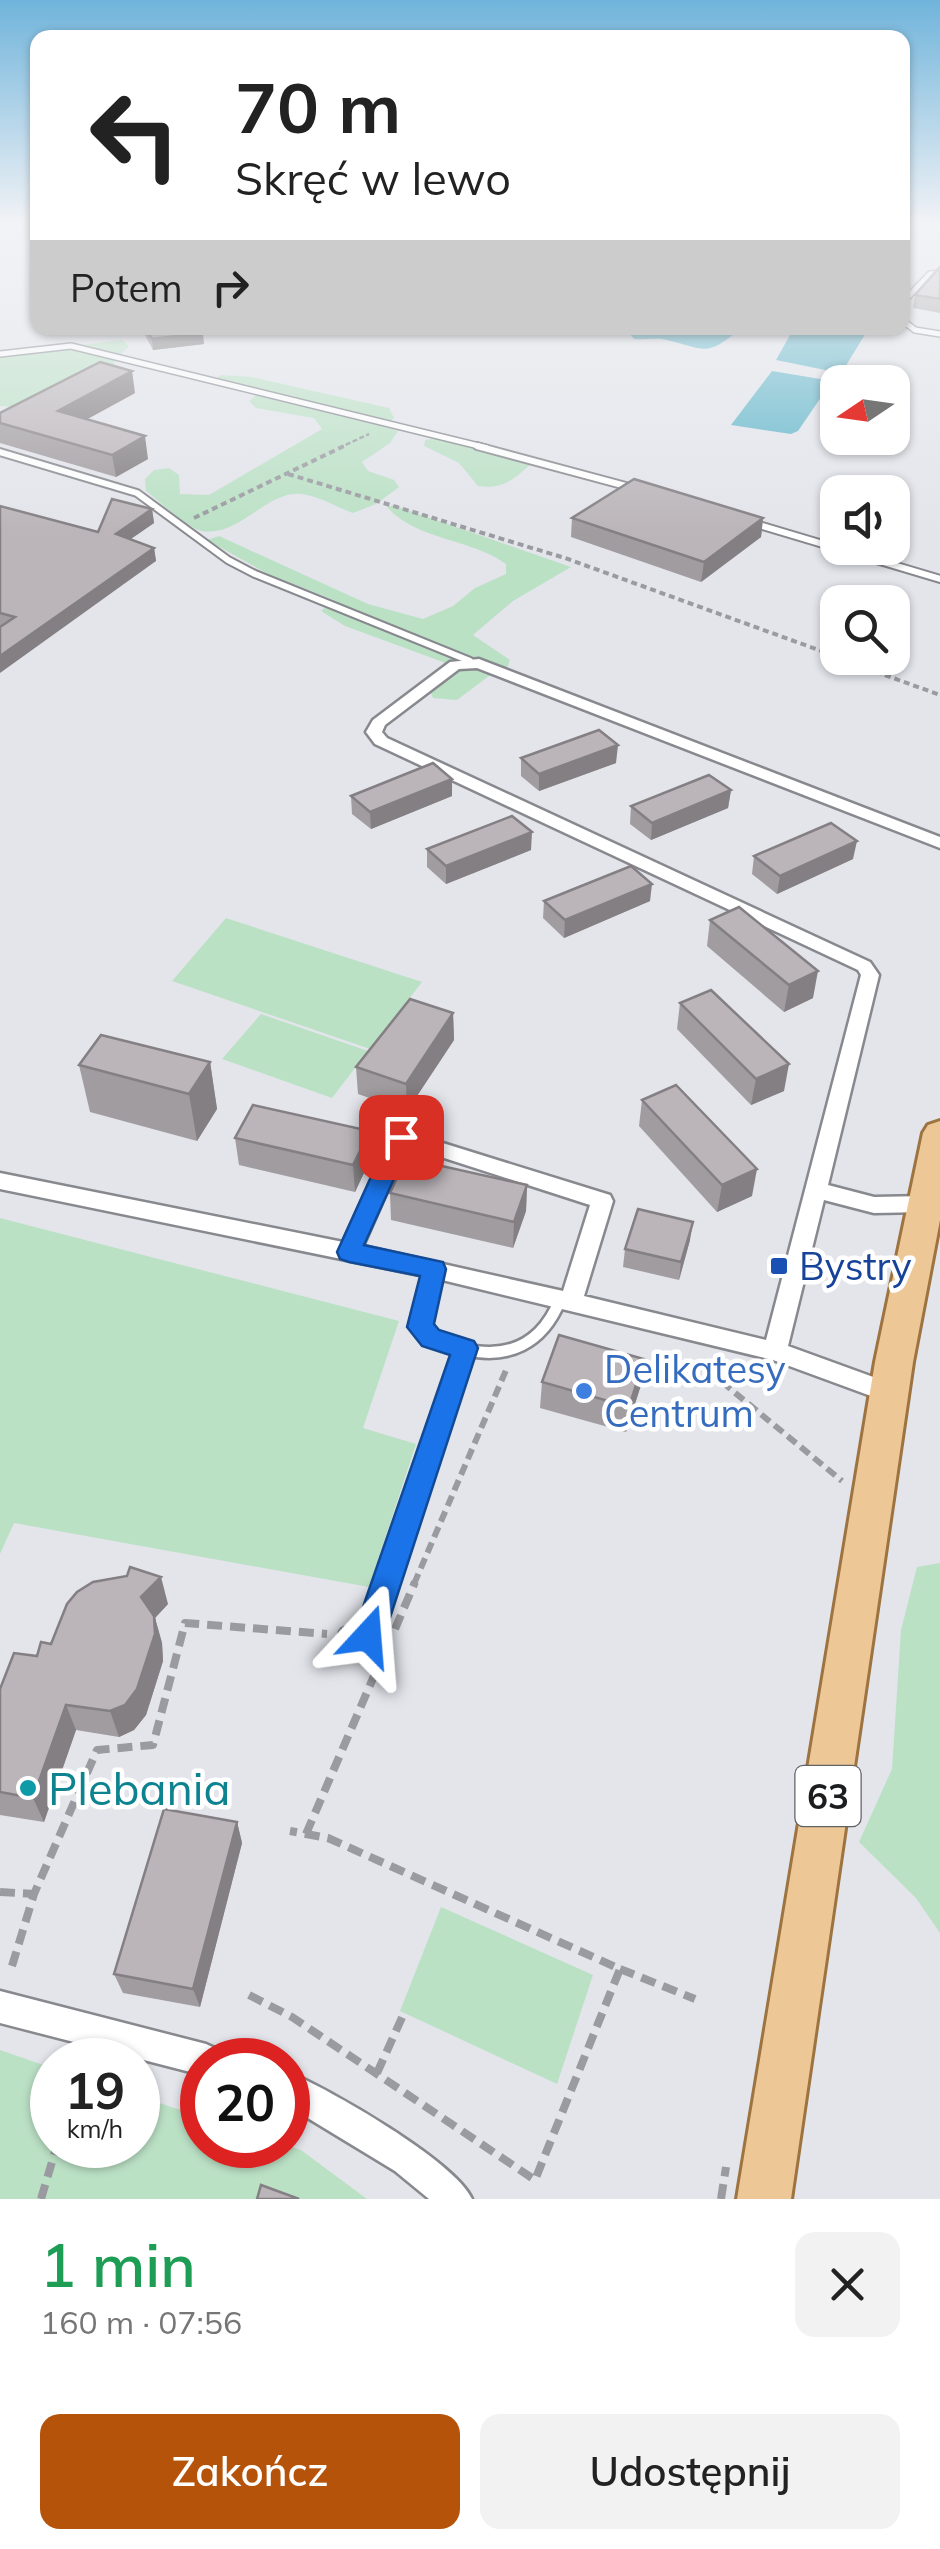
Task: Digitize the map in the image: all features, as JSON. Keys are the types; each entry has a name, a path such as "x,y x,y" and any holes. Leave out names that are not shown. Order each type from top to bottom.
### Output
{"main road":[{"name":"63","path":"764,2199 890,1393 940,1134"}],"street":[{"path":"775,1351 870,975 864,966 576,835 381,740 374,732 378,723 455,665 470,661 940,842"},
{"path":"349,1252 401,1137 602,1200 566,1301"},
{"path":"0,1181 434,1269 775,1351 890,1393"},
{"path":"814,1190 874,1204 925,1204"},
{"path":"0,2006 180,2053"},
{"path":"310,2101 407,2159 455,2199"}],"lane":[{"path":"911,327 940,334"},
{"path":"0,354 71,346 654,494"},
{"path":"127,366 143,363"},
{"path":"0,452 136,493 228,560 255,574 470,661"},
{"path":"747,522 940,579"},
{"path":"434,1269 420,1327 431,1338 465,1348 514,1352 566,1301"},
{"path":"347,1635 368,1636 465,1348"}],"path":[{"path":"179,522 212,512 390,424"},
{"path":"288,474 416,508 712,608 820,650"},
{"path":"886,675 940,695"},
{"path":"306,1834 514,1352"},
{"path":"722,1382 842,1481 839,1500"},
{"path":"12,1966 34,1894 97,1750 153,1745 185,1623 347,1635"},
{"path":"290,1831 328,1838 695,1999"},
{"path":"0,1892 34,1894"},
{"path":"249,1995 292,2017 535,2180 620,1969"},
{"path":"376,2074 404,2013"},
{"path":"721,2199 727,2161"},
{"path":"40,2199 49,2168"}],"green space":[{"path":"122,340 129,346 114,361 115,367 27,408 0,406 0,355"},
{"path":"252,377 389,408 394,418 384,426 398,431 390,443 362,462 368,471 394,480 399,487 376,504 353,513 302,494 277,499 216,531 202,531 189,525 146,491 145,479 154,470 169,468 179,475 180,494 209,495 322,429 314,418 256,408 249,401 263,390 217,378"},
{"path":"436,438 531,464 501,485 478,486 459,463 424,446 425,440"},
{"path":"393,505 571,567 513,601 473,635 510,660 506,671 489,676 457,700 433,698 429,689 450,675 443,662 345,626 321,611 334,600 268,574 207,540 219,536 368,604 423,619 506,574 506,564 413,526 387,507"},
{"path":"226,918 422,982 370,1049 172,981"},
{"path":"261,1014 368,1051 332,1098 222,1059"},
{"path":"0,1218 399,1321 363,1428 416,1444 369,1587 14,1523 0,1554"},
{"path":"940,1563 940,1933 916,1898 859,1842 892,1769 901,1630 917,1567"},
{"path":"441,1907 593,1975 557,2084 400,2011"},
{"path":"0,2050 30,2060 30,2168 160,2168 160,2103 180,2110 180,2168 310,2168 310,2157 367,2199 0,2199"}],"water":[{"path":"631,335 732,335 706,349 663,339 634,339"},
{"path":"790,335 865,335 846,365 820,365 820,369 776,360"},
{"path":"772,371 820,379 820,399 798,431 791,434 731,425"}],"building":[{"path":"149,335 186,335 152,339"},
{"path":"100,362 132,371 58,411 145,436 112,455 0,423 0,413"},
{"path":"634,479 763,518 704,562 572,518"},
{"path":"112,499 152,509 116,534 154,548 0,656 0,627 15,617 0,613 0,506 98,532"},
{"path":"599,730 618,745 539,774 521,758"},
{"path":"433,763 452,779 370,812 351,796"},
{"path":"709,775 731,790 652,823 631,806"},
{"path":"512,816 532,832 446,866 427,849"},
{"path":"831,823 857,841 780,876 754,856"},
{"path":"631,866 652,884 565,920 544,901"},
{"path":"739,907 818,971 789,985 710,920"},
{"path":"711,990 789,1064 756,1079 680,1003"},
{"path":"410,999 453,1013 406,1084 356,1067"},
{"path":"101,1035 210,1062 189,1094 79,1065"},
{"path":"676,1085 757,1169 722,1185 642,1100"},
{"path":"253,1105 370,1131 353,1165 235,1138"},
{"path":"406,1158 527,1185 514,1222 390,1193"},
{"path":"638,1209 693,1222 681,1262 625,1249"},
{"path":"559,1335 644,1359 629,1407 542,1382"},
{"path":"130,1567 161,1577 141,1597 154,1616 155,1634 137,1689 125,1705 110,1711 66,1705 33,1798 0,1792 0,1689 14,1653 37,1656 41,1642 51,1644 67,1604 77,1592 93,1582 127,1576"},
{"path":"164,1809 237,1822 193,1989 114,1974"},
{"path":"261,2185 299,2199 257,2199"}],"place":[{"name":"Bystry","path":"779,1266"},
{"name":"Delikatesy Centrum","path":"584,1391"},
{"name":"Plebania","path":"28,1788"}],"route":[{"path":"368,1636 465,1348 431,1338 420,1327 434,1269 349,1252 401,1137"}]}
